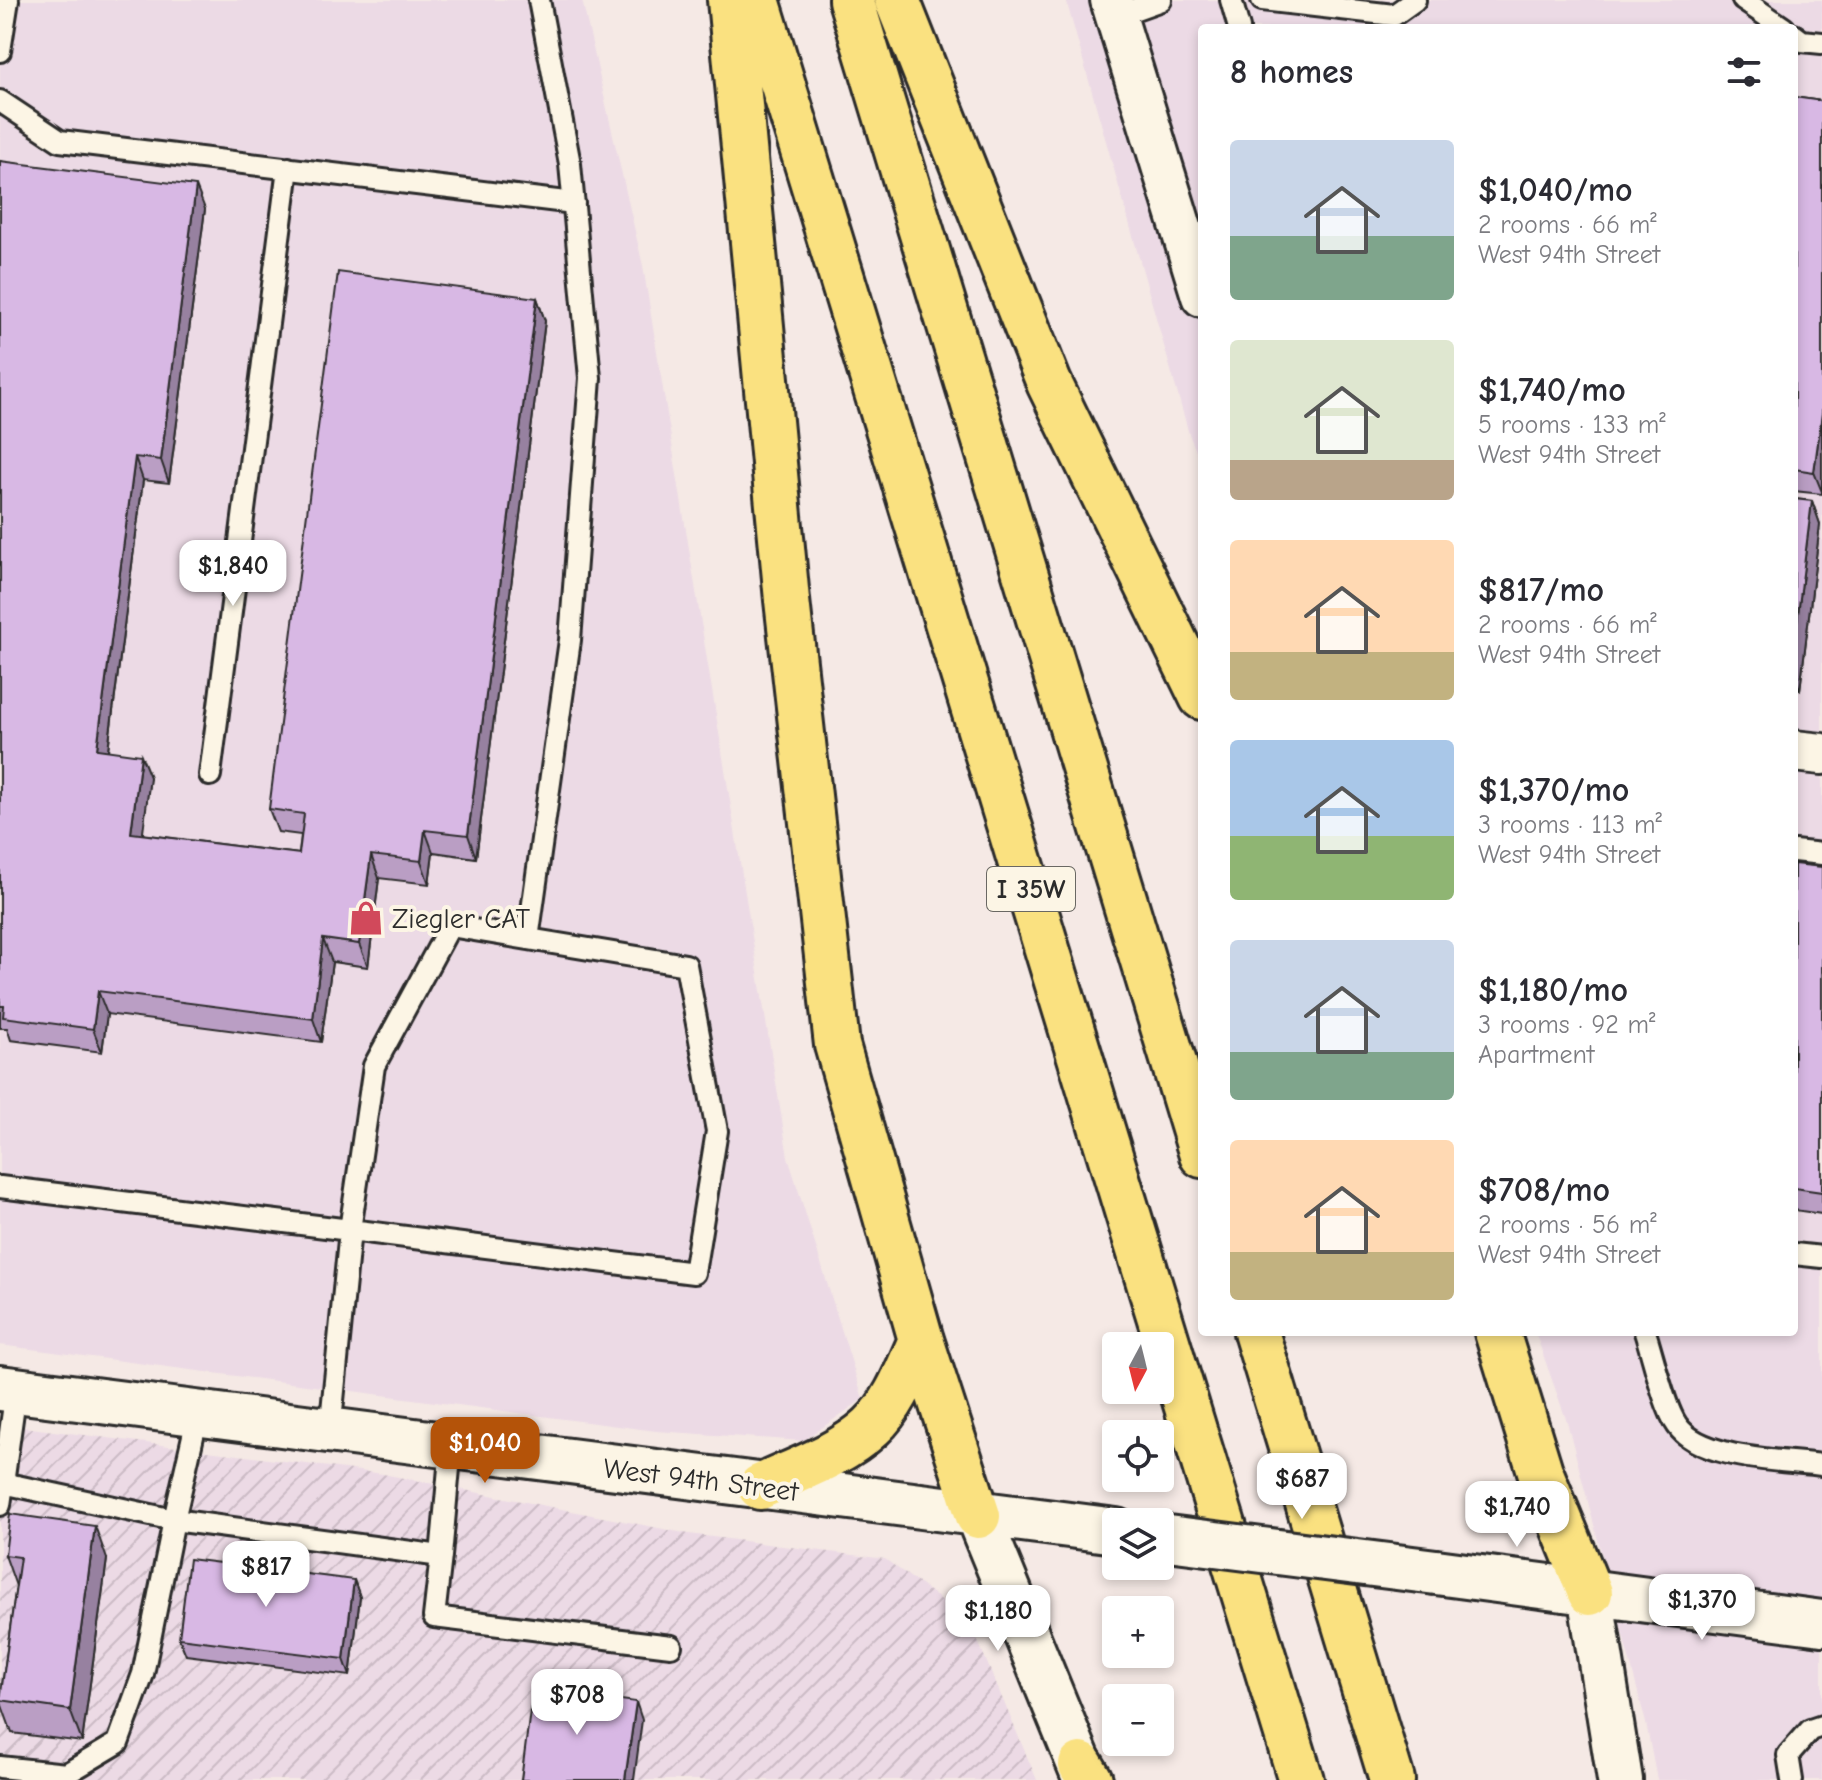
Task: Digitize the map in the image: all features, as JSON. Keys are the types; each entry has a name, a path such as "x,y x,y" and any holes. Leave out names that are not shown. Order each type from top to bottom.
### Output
{"highway":[{"path":"730,0 787,600 837,1045 921,1340 978,1516"},
{"name":"I 35W","path":"757,0 1301,1780"},
{"name":"I 35W","path":"851,0 1198,1142"},
{"path":"897,0 1049,383 1198,689"},
{"path":"1257,1336 1392,1780"},
{"path":"1498,1336 1540,1471 1590,1593"},
{"path":"760,1487 832,1454 872,1427 896,1394 921,1340"}],"street":[{"path":"1114,8 1198,283"},
{"path":"1798,751 1822,754"},
{"name":"West 94th Street","path":"8,1389 978,1516 1102,1529"},
{"path":"978,1516 1086,1775"},
{"path":"1174,1539 1822,1623"},
{"path":"1590,1593 1620,1780"}],"lane":[{"path":"0,51 8,0"},
{"path":"528,939 570,640 590,378 570,164 539,0"},
{"path":"1114,8 1161,0"},
{"path":"1231,0 1238,24"},
{"path":"1262,0 1394,15 1415,0"},
{"path":"1743,0 1778,24"},
{"path":"1798,38 1822,43"},
{"path":"0,101 60,141 574,203"},
{"path":"210,775 288,168"},
{"path":"1798,851 1822,854"},
{"path":"0,1187 350,1230 694,1273 717,1131 686,965 450,926 374,1066 350,1230 330,1431"},
{"path":"1798,1254 1822,1257"},
{"path":"1646,1336 1676,1424 1692,1441 1724,1452 1822,1465"},
{"path":"0,1505 8,1389"},
{"path":"0,1767 66,1774 118,1743 143,1674 198,1414"},
{"path":"451,1446 434,1617 671,1646"},
{"path":"3,1483 174,1520 441,1556"},
{"path":"1792,1780 1788,1755 1810,1730 1822,1726"}],"shaded area":[{"path":"0,0 582,0 643,266 788,1157 863,1399 803,1441 656,1431 0,1345"},
{"path":"1066,0 1822,0 1822,1780 1657,1780 1646,1723 1567,1422 1536,1336 1798,1336 1798,24 1198,24 1198,456 1189,434"},
{"path":"0,1424 383,1474 689,1534 885,1559 969,1620 1037,1780 0,1780"}],"building":[{"path":"1798,98 1822,101 1822,413 1814,472 1798,470"},
{"path":"0,161 196,186 161,460 135,457 97,749 141,755 131,833 299,854 304,814 269,809 338,272 537,298 468,835 425,830 421,861 371,855 359,944 323,939 313,1019 98,991 93,1029 3,1017 4,1006 0,1006"},
{"path":"1798,499 1812,501 1798,614"},
{"path":"1798,864 1822,867 1822,1192 1798,1189"},
{"path":"10,1514 95,1526 70,1710 0,1700 20,1557 5,1555"},
{"path":"189,1559 354,1580 344,1659 179,1638"},
{"path":"533,1688 636,1702 625,1780 521,1780"}],"place":[{"name":"Ziegler CAT","path":"366,918"}]}
